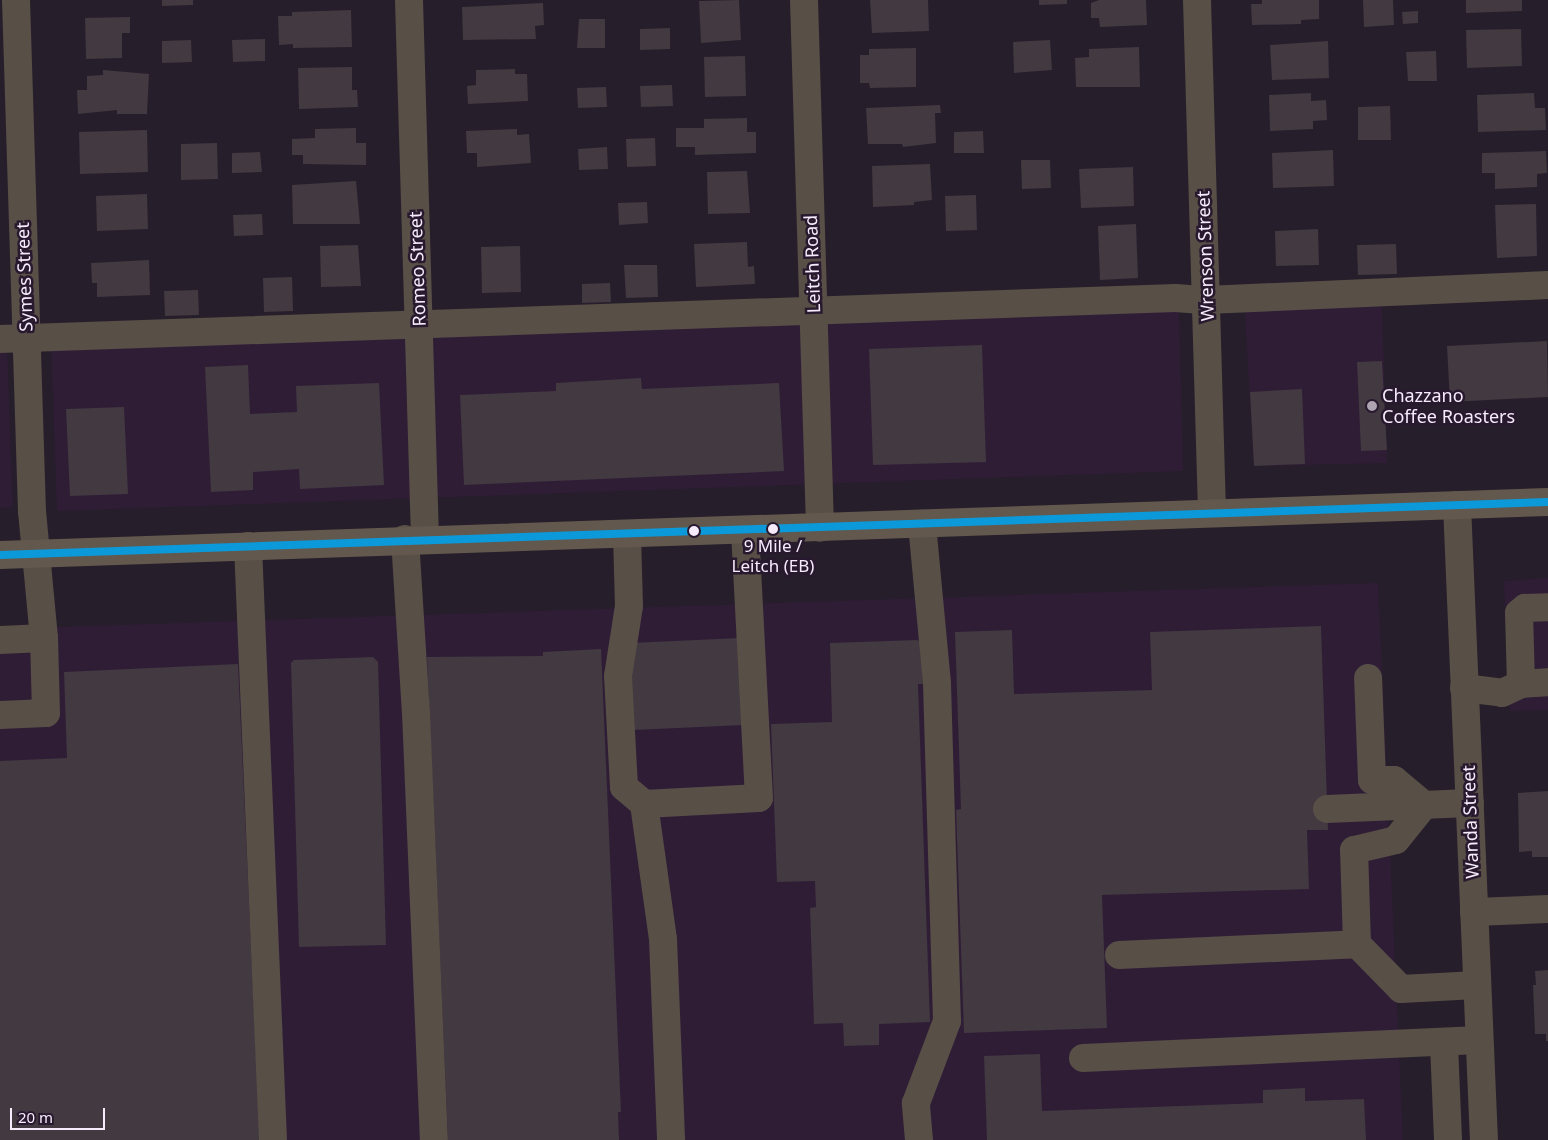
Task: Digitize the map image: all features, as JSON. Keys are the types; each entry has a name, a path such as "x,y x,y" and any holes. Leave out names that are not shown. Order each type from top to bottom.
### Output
{"main road":[{"path":"0,555 415,539 627,535 1212,512 1548,502"}],"street":[{"name":"Symes Street","path":"0,715 46,713 44,638 13,338 16,0"},
{"name":"Romeo Street","path":"409,0 419,325 415,539 416,713 434,1140"},
{"name":"Leitch Road","path":"804,0 820,528"},
{"name":"Wrenson Street","path":"1197,0 1212,512"},
{"path":"13,338 814,312 1175,298 1206,300 1548,285"},
{"name":"Wanda Street","path":"1458,505 1484,1140"},
{"path":"919,1140 916,1103 947,1021 938,683 922,524"},
{"path":"627,535 629,606 618,676 624,788 644,804 759,798 745,530"},
{"path":"248,546 273,1140"},
{"path":"1521,684 1519,613 1525,608 1548,607"},
{"path":"0,640 44,638"},
{"path":"1368,678 1372,780 1394,780 1424,805"},
{"path":"1464,688 1502,693 1521,684 1548,682"},
{"path":"1327,809 1470,803"},
{"path":"644,804 663,938 672,1140"},
{"path":"1424,805 1396,840 1354,850 1357,944 1401,989 1477,985"},
{"path":"1474,912 1548,909"},
{"path":"1119,955 1357,944"},
{"path":"1083,1058 1444,1044 1479,1040"},
{"path":"1444,1044 1448,1140"}],"shaded area":[{"path":"1381,279 1387,463 1254,466 1243,284"},
{"path":"1179,310 1183,471 57,511 51,345"},
{"path":"7,347 13,507 0,508 0,348"},
{"path":"1548,578 1548,710 1510,711 1504,581"},
{"path":"1378,583 1403,1140 0,1140 0,629"}],"building":[{"path":"162,0 193,0 193,5 162,6"},
{"path":"739,0 741,40 701,43 699,1"},
{"path":"870,0 928,0 929,31 872,33"},
{"path":"1039,0 1067,0 1067,4 1039,5"},
{"path":"1099,0 1146,0 1147,25 1100,27 1099,18 1091,18 1091,3"},
{"path":"1262,0 1319,0 1319,19 1301,20 1301,24 1252,25 1251,4 1262,4"},
{"path":"1363,0 1393,0 1394,25 1364,27"},
{"path":"1466,0 1522,0 1522,11 1466,13"},
{"path":"543,3 544,25 535,26 536,39 463,40 462,7"},
{"path":"351,10 352,47 293,48 293,44 279,45 278,16 292,16 292,12"},
{"path":"1418,11 1418,23 1403,24 1402,12"},
{"path":"130,17 130,33 122,33 122,58 86,59 85,18"},
{"path":"579,19 605,19 605,48 577,48"},
{"path":"670,28 670,49 640,50 640,29"},
{"path":"1521,29 1522,66 1467,68 1466,30"},
{"path":"265,39 265,61 233,62 232,40"},
{"path":"191,40 192,62 162,63 162,41"},
{"path":"1050,40 1052,70 1014,73 1013,42"},
{"path":"1328,41 1329,78 1272,80 1270,45"},
{"path":"1139,47 1140,87 1076,87 1075,58 1089,57 1089,49"},
{"path":"916,48 916,87 870,88 869,83 860,83 860,55 869,55 869,49"},
{"path":"1436,51 1437,81 1408,81 1406,52"},
{"path":"745,56 746,96 705,97 704,57"},
{"path":"352,67 352,90 357,90 358,107 299,109 298,68"},
{"path":"515,69 515,74 527,74 528,101 468,104 467,86 476,85 476,70"},
{"path":"103,70 149,74 147,114 117,114 117,110 78,114 77,90 87,90 87,76 103,75"},
{"path":"672,85 673,106 641,107 640,86"},
{"path":"606,87 607,107 578,108 577,88"},
{"path":"1311,93 1311,101 1326,100 1327,120 1313,121 1313,129 1270,131 1269,95"},
{"path":"1534,93 1535,108 1545,108 1546,130 1478,132 1477,95"},
{"path":"940,105 941,113 935,113 936,143 903,147 902,144 868,144 866,108"},
{"path":"1390,106 1391,140 1358,140 1358,107"},
{"path":"747,118 747,132 756,132 756,153 695,155 695,147 676,147 676,128 704,128 704,119"},
{"path":"356,128 356,143 366,143 366,165 303,164 303,155 292,155 292,139 315,138 315,129"},
{"path":"517,129 517,135 529,134 531,163 477,167 477,153 467,153 466,131"},
{"path":"147,130 148,172 80,174 79,132"},
{"path":"983,131 984,153 954,153 954,132"},
{"path":"655,138 656,166 627,167 626,139"},
{"path":"217,143 218,179 181,180 181,144"},
{"path":"607,147 608,169 579,170 578,149"},
{"path":"1333,150 1334,186 1273,188 1272,153"},
{"path":"1546,151 1547,173 1537,174 1537,187 1495,189 1495,173 1482,173 1482,153"},
{"path":"260,152 262,172 232,173 232,153"},
{"path":"1021,160 1050,160 1051,188 1022,189"},
{"path":"930,164 932,200 914,202 914,205 873,207 872,166"},
{"path":"1133,167 1134,206 1081,208 1079,169"},
{"path":"747,171 750,213 708,214 707,172"},
{"path":"356,181 360,224 293,224 292,185"},
{"path":"147,194 148,229 97,231 96,196"},
{"path":"976,195 977,230 946,231 945,196"},
{"path":"647,202 648,223 619,225 618,203"},
{"path":"1536,204 1537,256 1497,258 1495,205"},
{"path":"262,214 263,235 234,236 233,215"},
{"path":"1136,224 1138,278 1100,280 1098,226"},
{"path":"1318,229 1319,265 1276,266 1275,231"},
{"path":"747,242 748,267 754,266 755,284 696,287 694,244"},
{"path":"1396,244 1397,274 1358,275 1357,245"},
{"path":"358,245 361,286 321,287 320,246"},
{"path":"520,246 521,292 482,293 481,247"},
{"path":"149,260 150,295 97,297 97,283 92,283 91,263"},
{"path":"624,265 657,265 658,297 626,298"},
{"path":"292,277 293,311 264,312 263,278"},
{"path":"610,283 611,302 582,303 582,284"},
{"path":"198,290 199,315 165,316 164,291"},
{"path":"1547,341 1548,397 1450,402 1447,346"},
{"path":"982,345 986,462 873,465 869,349"},
{"name":"Chazzano Coffee Roasters","path":"1382,361 1387,450 1361,451 1357,362"},
{"path":"248,365 250,414 297,412 296,386 379,383 384,485 300,489 299,469 253,472 253,490 211,492 205,367"},
{"path":"641,378 642,389 779,383 784,471 464,485 460,395 556,391 556,383"},
{"path":"1302,389 1305,464 1254,466 1250,392"},
{"path":"124,407 128,494 70,496 66,409"},
{"path":"1321,626 1328,830 1307,830 1309,889 1102,895 1107,1028 964,1033 956,810 961,809 955,632 1012,630 1014,694 1152,690 1150,632"},
{"path":"740,638 744,725 633,730 630,643"},
{"path":"917,640 922,643 923,684 918,684 930,1022 879,1024 879,1045 844,1046 843,1023 814,1024 810,908 816,907 815,881 777,882 771,724 832,722 830,643"},
{"path":"601,649 621,1112 618,1112 619,1140 448,1140 427,657 543,656 543,652"},
{"path":"373,657 378,662 386,945 299,947 291,663 294,660"},
{"path":"238,664 260,1140 0,1140 0,761 67,758 64,672"},
{"path":"1548,791 1548,857 1532,857 1532,851 1519,852 1518,793"},
{"path":"1548,970 1548,1041 1546,1041 1546,1034 1535,1034 1533,985 1536,985 1535,971"},
{"path":"1040,1054 1042,1111 1263,1103 1263,1090 1305,1088 1305,1101 1364,1099 1366,1140 987,1140 984,1056"}],"transit line":[{"path":"0,555 1548,502"}],"place":[{"name":"Chazzano Coffee Roasters","path":"1372,406"},
{"name":"9 Mile / Leitch (EB)","path":"773,529"}]}
